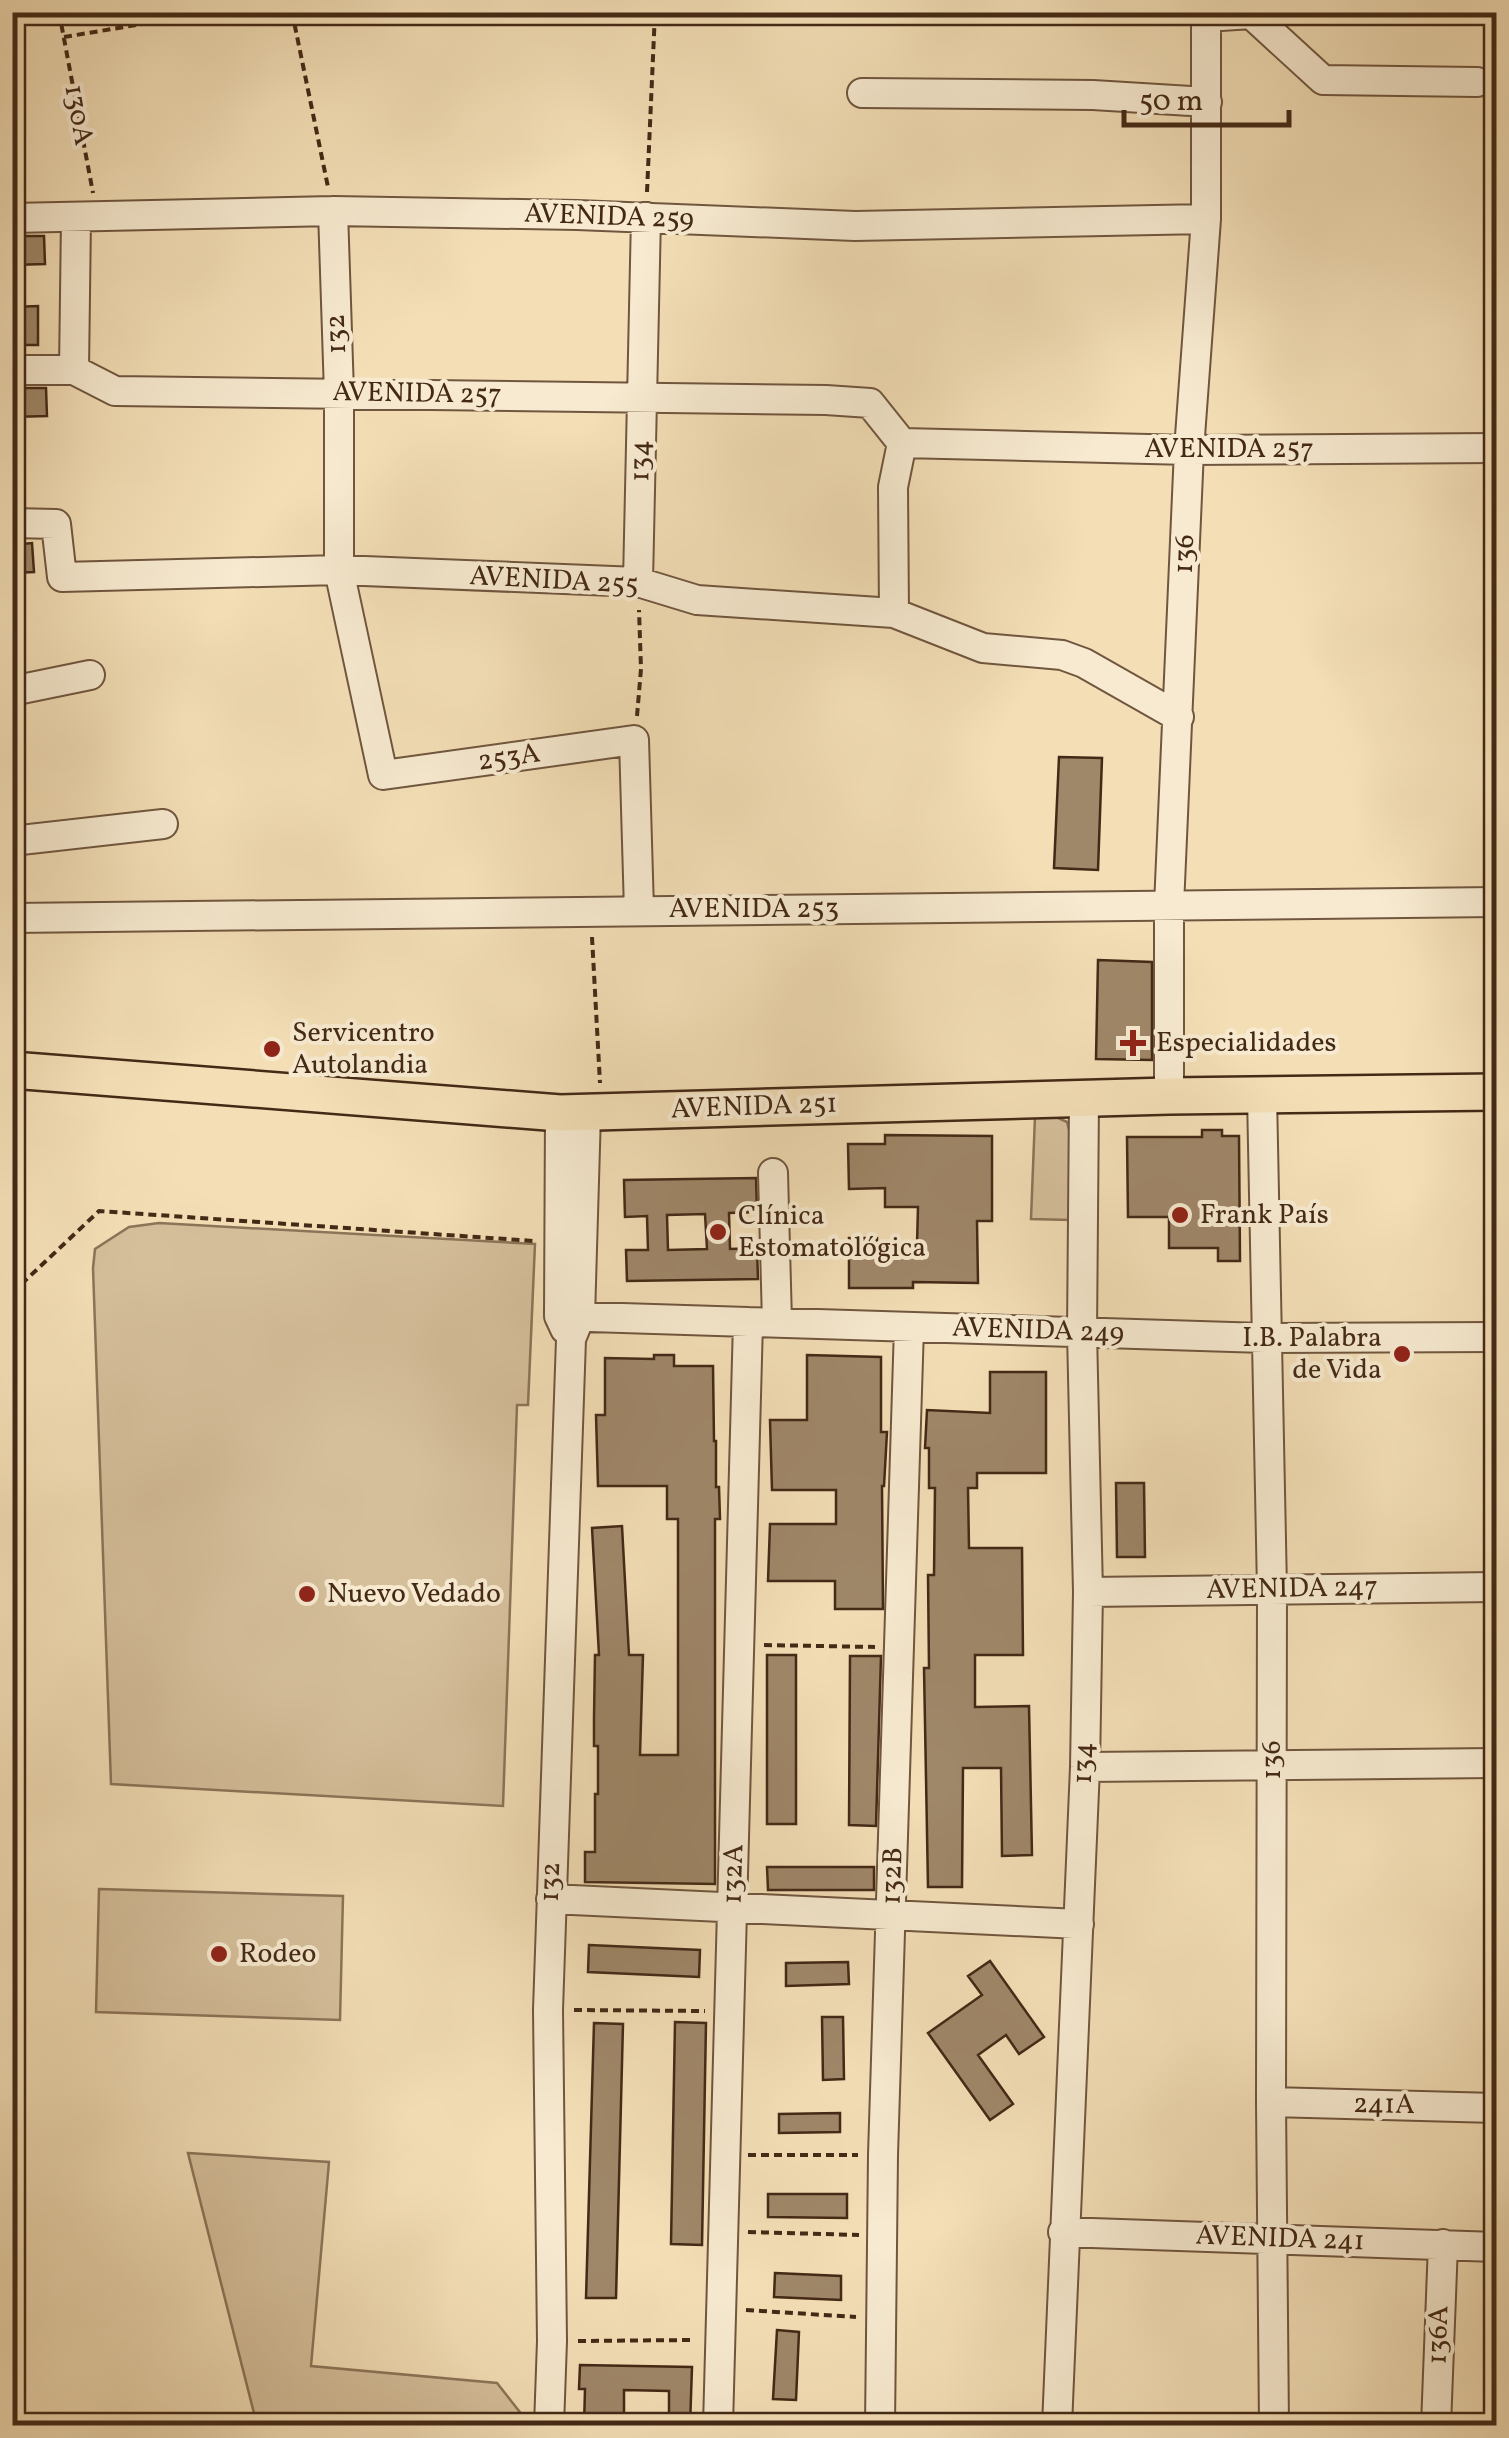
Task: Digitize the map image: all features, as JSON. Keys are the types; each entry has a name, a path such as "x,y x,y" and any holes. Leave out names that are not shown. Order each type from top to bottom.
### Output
{"main road":[{"name":"AVENIDA 251","path":"12,1070 582,1113 1169,1096 1496,1092"}],"street":[{"path":"1206,14 1252,14 1324,80 1478,82"},
{"name":"136","path":"1169,1096 1169,906 1189,450 1206,219 1206,14"},
{"path":"862,94 1093,95 1207,102"},
{"name":"AVENIDA 259","path":"12,218 332,211 646,217 855,226 1206,219"},
{"name":"132","path":"332,211 339,393 339,570 383,775"},
{"name":"134","path":"638,582 646,217"},
{"path":"74,370 87,218"},
{"name":"AVENIDA 257","path":"12,370 74,370 116,391 870,403 902,443 1189,450 1496,448"},
{"path":"894,612 893,487 902,443"},
{"name":"AVENIDA 255","path":"12,524 56,524 62,577 339,570 638,582 697,600 894,612 983,648 1062,655 1084,663 1179,717"},
{"path":"12,691 90,675"},
{"path":"634,740 639,910"},
{"name":"253A","path":"383,775 634,740"},
{"path":"12,841 164,824"},
{"name":"AVENIDA 253","path":"12,918 1496,902"},
{"name":"136","path":"1262,1095 1272,1590 1274,2426"},
{"name":"134","path":"1057,2426 1085,1767 1088,1592 1082,1333 1084,1100"},
{"name":"132","path":"570,1324 559,1243 582,1113"},
{"name":"132","path":"549,2426 552,2341 548,2010 570,1324 582,1113"},
{"path":"774,1172 777,1322"},
{"name":"132A","path":"718,2426 748,1322"},
{"name":"AVENIDA 249","path":"570,1324 777,1322 1264,1338 1496,1337"},
{"name":"132B","path":"880,2426 883,2154 909,1327"},
{"name":"AVENIDA 247","path":"1088,1592 1496,1587"},
{"path":"1085,1767 1496,1763"},
{"path":"551,1899 1079,1924"},
{"name":"241A","path":"1271,2102 1496,2108"},
{"name":"AVENIDA 241","path":"1064,2232 1496,2247"},
{"name":"136A","path":"1436,2426 1442,2244"}],"path":[{"name":"130A","path":"59,12 87,218"},
{"path":"64,37 215,12"},
{"path":"292,12 332,211"},
{"path":"646,217 655,12"},
{"path":"634,740 641,669 638,582"},
{"path":"582,1113 591,911"},
{"path":"12,1293 99,1211 559,1243"},
{"path":"740,1644 899,1648"},
{"path":"548,2010 730,2011"},
{"path":"723,2155 883,2154"},
{"path":"723,2231 883,2236"},
{"path":"720,2308 881,2318"},
{"path":"552,2341 718,2340"}],"shaded area":[{"path":"1035,1116 1054,1116 1067,1122 1072,1141 1070,1220 1031,1219"},
{"name":"Nuevo Vedado","path":"159,1223 535,1244 528,1405 517,1405 503,1806 111,1784 93,1268 95,1249 129,1227"},
{"name":"Rodeo","path":"99,1889 343,1896 340,2020 96,2012"},
{"path":"188,2153 329,2162 311,2366 497,2383 526,2420 520,2426 257,2425"}],"building":[{"path":"12,236 44,236 45,264 12,265"},
{"path":"38,306 38,345 12,345 12,307"},
{"path":"12,388 46,388 47,416 12,417"},
{"path":"32,543 34,572 12,573 12,545"},
{"path":"1059,757 1102,758 1098,870 1054,868"},
{"path":"1098,960 1152,962 1152,1060 1096,1059"},
{"path":"1202,1130 1222,1130 1222,1136 1239,1136 1240,1261 1218,1261 1218,1248 1169,1248 1169,1217 1128,1217 1127,1137 1202,1137"},
{"path":"885,1135 992,1136 992,1221 977,1221 978,1283 913,1282 913,1288 849,1288 849,1238 877,1238 877,1244 917,1244 918,1207 885,1207 885,1188 849,1189 848,1144 885,1144"},
{"name":"Clínica Estomatológica","path":"756,1178 757,1212 729,1213 730,1249 757,1248 758,1279 627,1281 626,1250 648,1250 647,1216 625,1217 624,1180","holes":["705,1214 707,1249 668,1250 667,1215"]},
{"path":"654,1355 674,1355 674,1366 713,1366 720,1519 715,1519 715,1884 585,1882 585,1852 595,1852 598,1794 594,1718 595,1655 599,1655 592,1528 622,1526 629,1655 643,1655 640,1755 678,1755 678,1519 667,1519 667,1486 598,1486 596,1415 605,1415 605,1358 654,1359"},
{"path":"807,1355 881,1357 881,1432 887,1432 882,1486 883,1609 835,1609 835,1581 768,1581 770,1524 836,1524 836,1490 772,1490 770,1420 807,1420"},
{"path":"990,1372 1046,1372 1046,1473 977,1473 977,1488 968,1488 969,1548 1022,1548 1023,1655 975,1655 975,1707 1029,1706 1032,1855 1002,1856 1001,1768 963,1768 962,1887 928,1887 924,1668 929,1668 928,1575 934,1575 935,1488 929,1488 927,1410 990,1413"},
{"path":"1116,1483 1144,1483 1145,1557 1117,1557"},
{"path":"767,1655 796,1655 796,1824 767,1824"},
{"path":"850,1656 881,1656 876,1826 849,1825"},
{"path":"767,1867 874,1867 874,1890 768,1890"},
{"path":"589,1945 700,1950 699,1977 588,1972"},
{"path":"990,1961 1044,2037 1019,2054 1006,2035 978,2055 1013,2104 990,2120 928,2033 982,1995 968,1976"},
{"path":"848,1962 849,1984 786,1986 786,1963"},
{"path":"822,2017 843,2017 844,2079 823,2080"},
{"path":"675,2022 706,2023 702,2245 671,2244"},
{"path":"594,2023 623,2024 616,2298 586,2298"},
{"path":"840,2113 840,2132 779,2133 779,2114"},
{"path":"768,2194 847,2194 847,2218 768,2217"},
{"path":"775,2273 841,2276 841,2300 774,2297"},
{"path":"777,2330 799,2332 796,2400 773,2399"},
{"path":"580,2365 692,2367 690,2426 669,2426 669,2391 624,2390 624,2426 584,2426 585,2389 579,2389"}],"place":[{"name":"Especialidades","path":"1133,1043"},
{"name":"Servicentro Autolandia","path":"272,1049"},
{"name":"Frank País","path":"1180,1215"},
{"name":"Clínica Estomatológica","path":"718,1232"},
{"name":"I.B. Palabra de Vida","path":"1402,1354"},
{"name":"Nuevo Vedado","path":"307,1594"},
{"name":"Rodeo","path":"219,1954"}]}
